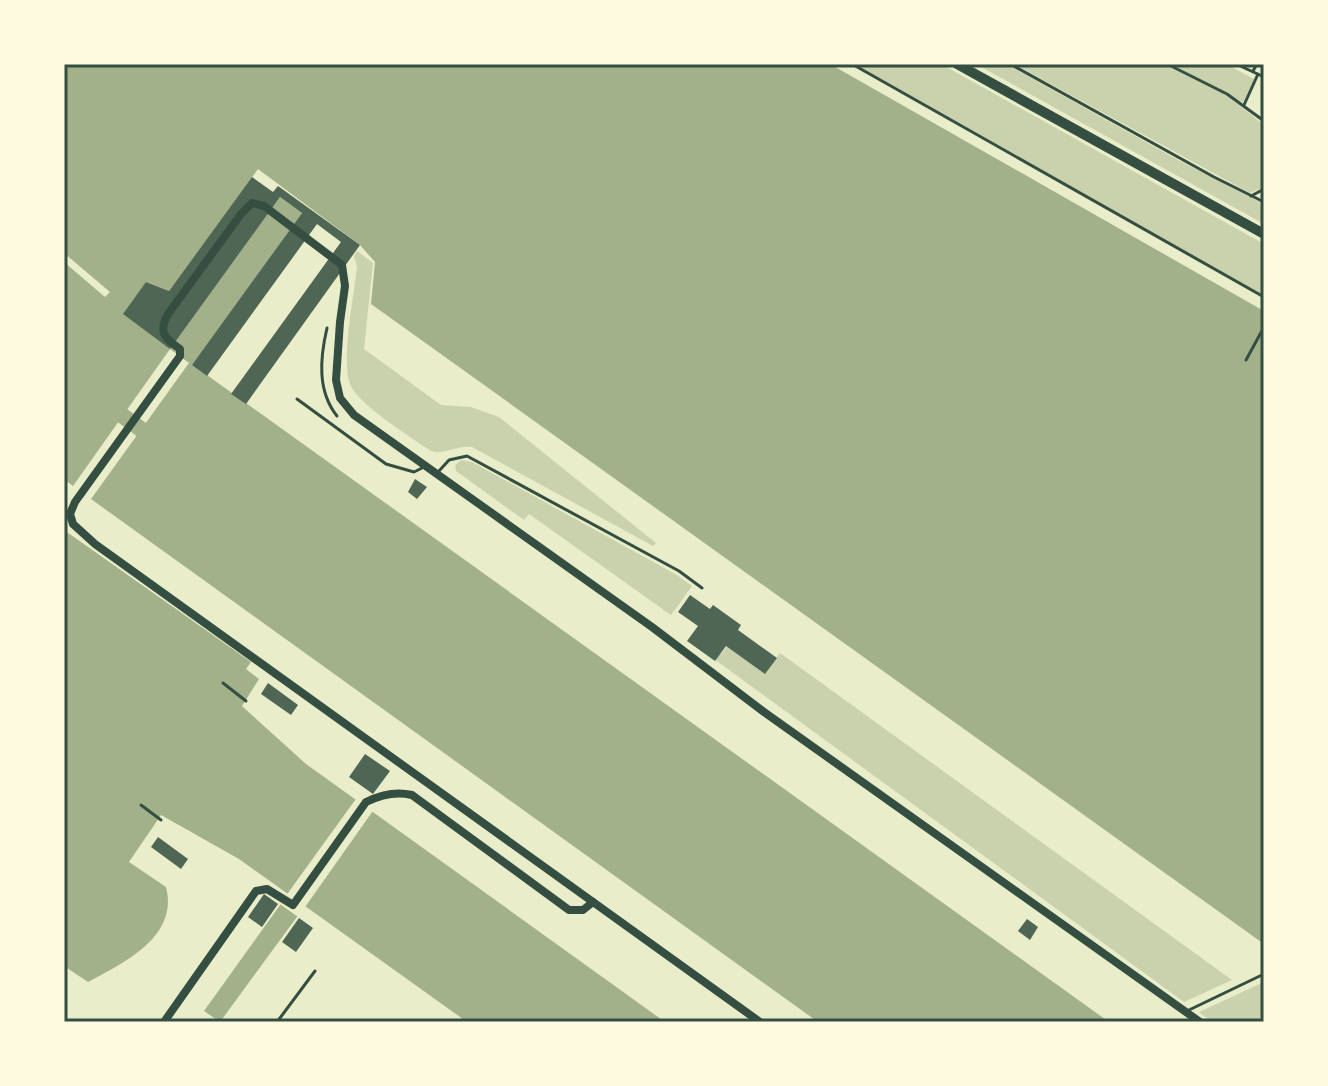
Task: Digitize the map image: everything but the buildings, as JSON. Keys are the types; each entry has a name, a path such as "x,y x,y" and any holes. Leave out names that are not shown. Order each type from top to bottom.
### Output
{"main road":[{"path":"957,64 1264,234"}],"street":[{"path":"760,1022 95,544 73,524 70,514 81,495 180,356 180,349 164,337 162,330 168,314 252,203 264,206 342,265 345,286 336,380 340,398 354,415 1200,1022"},
{"path":"164,1022 256,891 267,889 293,905 366,802 402,792 412,795 569,910 583,910 593,902"}],"lane":[{"path":"297,399 386,464 414,472 425,465"},
{"path":"437,474 449,460 467,456 679,571 702,588"},
{"path":"277,1022 315,971"},
{"path":"1186,1012 1264,974"}],"path":[{"path":"852,64 1264,297"},
{"path":"1010,64 1264,202"},
{"path":"1167,64 1244,105 1264,121"},
{"path":"1236,64 1264,77"},
{"path":"1244,105 1257,64"},
{"path":"1251,196 1264,189"},
{"path":"1246,360 1264,327"},
{"path":"223,683 246,701"},
{"path":"141,805 161,820"}],"shaded area":[{"path":"64,64 830,64 1264,311 1264,944 371,304 375,262 360,245 258,169 169,291 146,282 170,348 280,197 302,213 193,365 1109,1022 818,1022 91,499 189,363 170,349 73,486 64,479 64,262 105,297 110,292 64,253"},
{"path":"855,64 941,64 1264,244 1264,296"},
{"path":"976,64 1006,64 1264,204 1264,224"},
{"path":"1014,64 1163,64 1225,94 1264,125 1264,187 1250,193"},
{"path":"1171,64 1226,64 1254,79 1241,102"},
{"path":"357,251 373,263 364,349 441,405 471,407 499,417 656,543 653,546 472,447 431,451 363,401 350,384 347,359 357,267 354,256"},
{"path":"461,460 472,462 692,586 671,615 529,514 524,520 456,471 455,465"},
{"path":"64,530 251,662 246,669 259,679 242,706 306,764 665,1022 467,1022 305,906 220,1022 204,1011 288,894 239,859 161,815 129,862 166,887 168,905 156,934 131,957 88,982 64,966"},
{"path":"727,646 765,673 780,653 1232,980 1184,1002 710,656 714,650 721,654"},
{"path":"1264,982 1264,1013 1257,1022 1212,1022 1199,1012"}],"pier":[{"path":"358,796 375,808 298,917 280,904"}],"waterway":[{"path":"108,405 157,441"}]}
